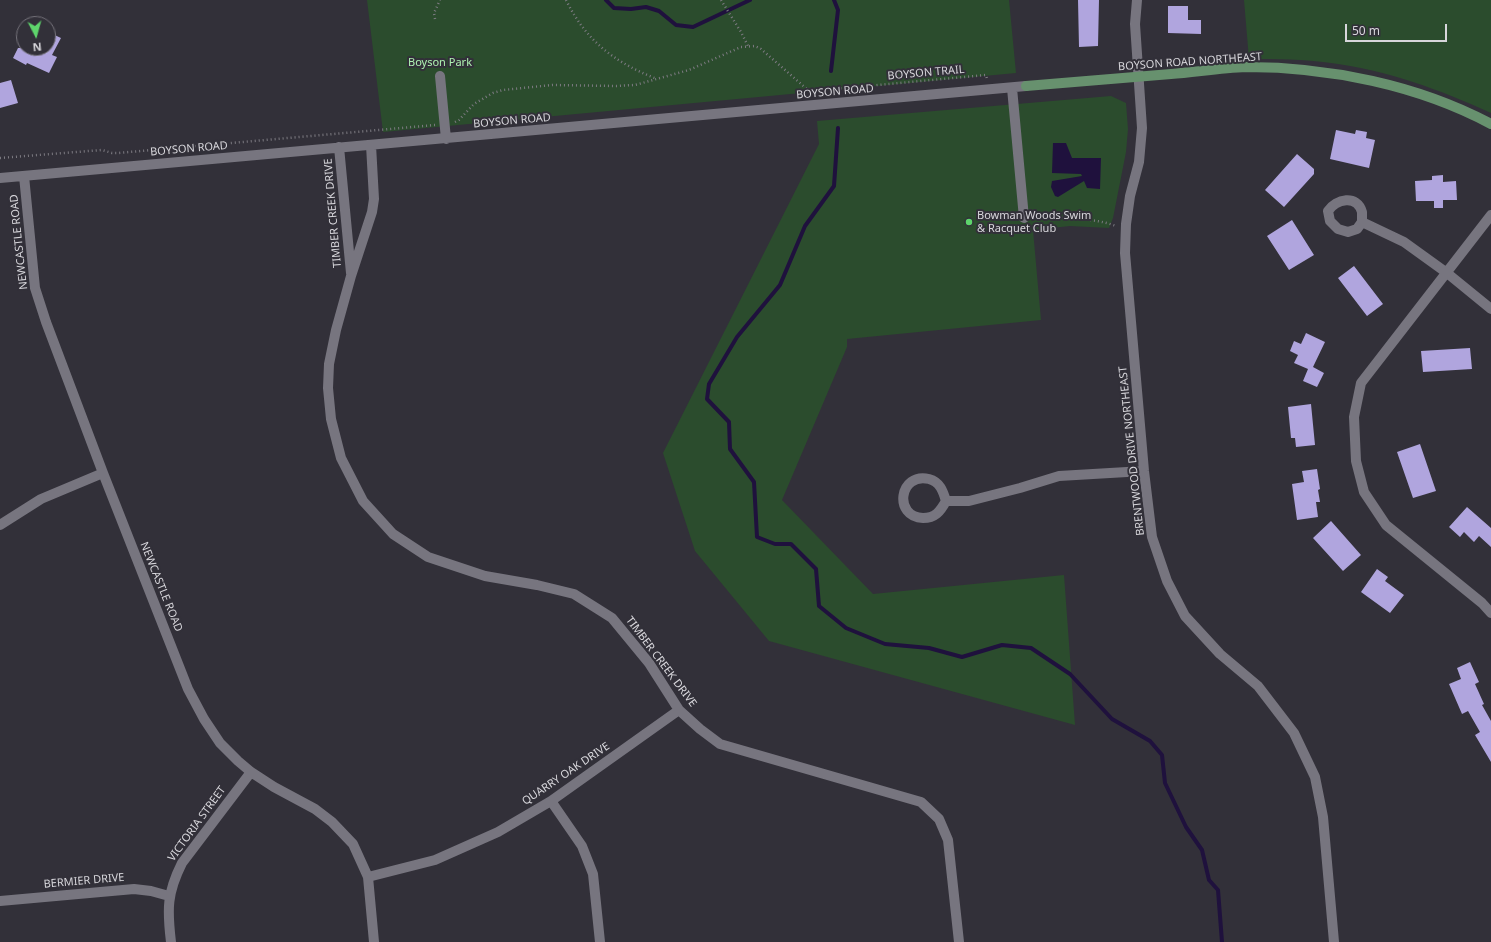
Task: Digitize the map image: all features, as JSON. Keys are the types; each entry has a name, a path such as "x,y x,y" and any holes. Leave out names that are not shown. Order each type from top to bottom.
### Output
{"main road":[{"name":"BOYSON ROAD NORTHEAST","path":"1026,86 1245,67 1284,68 1323,72 1403,89 1445,103 1491,124"}],"street":[{"name":"BRENTWOOD DRIVE NORTHEAST","path":"1137,0 1135,24 1142,128 1140,155 1130,196 1125,253 1144,471 1152,537 1167,580 1185,616 1220,654 1258,686 1294,733 1315,777 1323,817 1334,942"},
{"path":"440,76 446,139"},
{"name":"BOYSON ROAD","path":"0,178 1026,86"},
{"path":"1012,88 1024,218"},
{"name":"TIMBER CREEK DRIVE","path":"371,145 374,199 372,212 351,276 330,358 328,388 330,419 341,458 363,501 393,534 428,557 485,576 537,585 574,594 612,618 649,663 679,710 700,729 720,744 921,802 939,819 948,840 959,942"},
{"name":"TIMBER CREEK DRIVE","path":"339,148 351,276"},
{"name":"NEWCASTLE ROAD","path":"24,176 35,288 46,322 103,473 188,689 204,719 220,742 238,761 251,772 274,787 315,808 332,822 353,844 368,877 374,942"},
{"path":"1491,215 1361,383 1354,417 1356,461 1364,492 1386,525 1482,603 1491,613"},
{"path":"1362,222 1404,242 1447,273 1491,309"},
{"path":"946,502 969,501 1060,476 1144,471"},
{"path":"0,525 41,499 103,473"},
{"path":"918,478 930,479 942,488 946,502 940,512 930,518 915,518 906,510 903,498 908,484 918,478"},
{"name":"QUARRY OAK DRIVE","path":"368,877 435,860 498,832 551,801 679,710"},
{"name":"VICTORIA STREET","path":"170,942 168,913 169,896 174,879 182,863 251,772"},
{"path":"551,801 582,846 593,874 600,942"},
{"name":"BERMIER DRIVE","path":"0,901 134,889 151,891 169,896"}],"path":[{"path":"435,19 434,12 440,0"},
{"path":"566,0 585,31 604,50 627,66 657,79"},
{"path":"0,158 102,150 118,153 451,124 459,120 474,104 493,93 503,90 564,84 625,86 657,79 695,68 741,47 748,46 721,0"},
{"name":"BOYSON TRAIL","path":"748,46 761,49 808,90 813,91 986,75 988,90"},
{"path":"1024,218 1070,218 1104,221 1126,230"}],"green space":[{"name":"Boyson Park","path":"367,0 1009,0 1016,73 383,132"},
{"path":"1244,0 1491,0 1491,113 1453,96 1413,82 1352,66 1311,61 1249,59"},
{"path":"1111,96 1126,103 1128,129 1126,152 1113,218 1109,228 1070,226 1033,230 1041,320 847,339 847,347 782,500 873,594 1064,575 1075,725 769,641 695,551 663,453 819,144 817,121"}],"shaded area":[{"path":"1053,143 1066,143 1072,158 1101,158 1100,189 1087,188 1084,181 1058,197 1055,196 1051,187 1052,181 1082,176 1081,174 1052,173"}],"building":[{"path":"1078,0 1099,0 1098,46 1079,47"},
{"path":"1168,6 1188,6 1188,20 1201,20 1201,34 1168,33"},
{"path":"56,36 61,38 56,47"},
{"path":"16,52 16,56 57,57 49,73 27,63 26,65 13,58"},
{"path":"11,80 18,103 0,108 0,83"},
{"path":"1336,130 1355,134 1356,130 1367,132 1366,138 1375,140 1369,168 1330,159"},
{"path":"1297,154 1314,169 1314,174 1284,207 1265,190"},
{"path":"1443,175 1443,182 1456,181 1457,200 1443,200 1443,208 1434,208 1434,201 1416,201 1415,181 1432,180 1432,176"},
{"path":"1292,220 1314,255 1289,270 1267,236"},
{"path":"1354,266 1383,304 1367,316 1338,278"},
{"path":"1306,333 1325,342 1313,367 1324,373 1317,387 1303,381 1308,369 1294,363 1298,355 1290,351 1294,341 1301,344"},
{"path":"1470,348 1472,369 1423,372 1421,351"},
{"path":"1311,404 1315,445 1296,447 1295,438 1291,438 1288,407"},
{"path":"1420,444 1436,491 1413,498 1397,452"},
{"path":"1317,469 1320,489 1318,490 1320,502 1316,502 1318,517 1297,520 1292,484 1304,482 1302,471"},
{"path":"1467,507 1491,528 1491,547 1479,536 1474,542 1464,532 1460,537 1449,527"},
{"path":"1331,521 1361,555 1343,571 1313,538"},
{"path":"1377,569 1388,577 1385,581 1404,595 1390,613 1361,592"},
{"path":"1470,662 1479,682 1475,684 1484,704 1482,705 1491,721 1491,762 1475,735 1480,732 1468,711 1462,714 1449,684 1461,679 1457,668"}],"waterway":[{"path":"606,0 614,8 631,9 646,7 659,11 676,25 693,27 750,0"},
{"path":"831,71 838,10 834,0"},
{"path":"838,128 834,186 805,226 780,285 737,337 709,384 707,399 729,422 730,449 754,482 757,537 775,544 791,544 816,569 819,606 846,628 885,644 929,648 962,657 1002,645 1031,648 1070,674 1112,719 1150,741 1162,755 1165,783 1186,827 1202,850 1209,880 1218,890 1222,942"}],"place":[{"name":"Bowman Woods Swim & Racquet Club","path":"969,222"}]}
